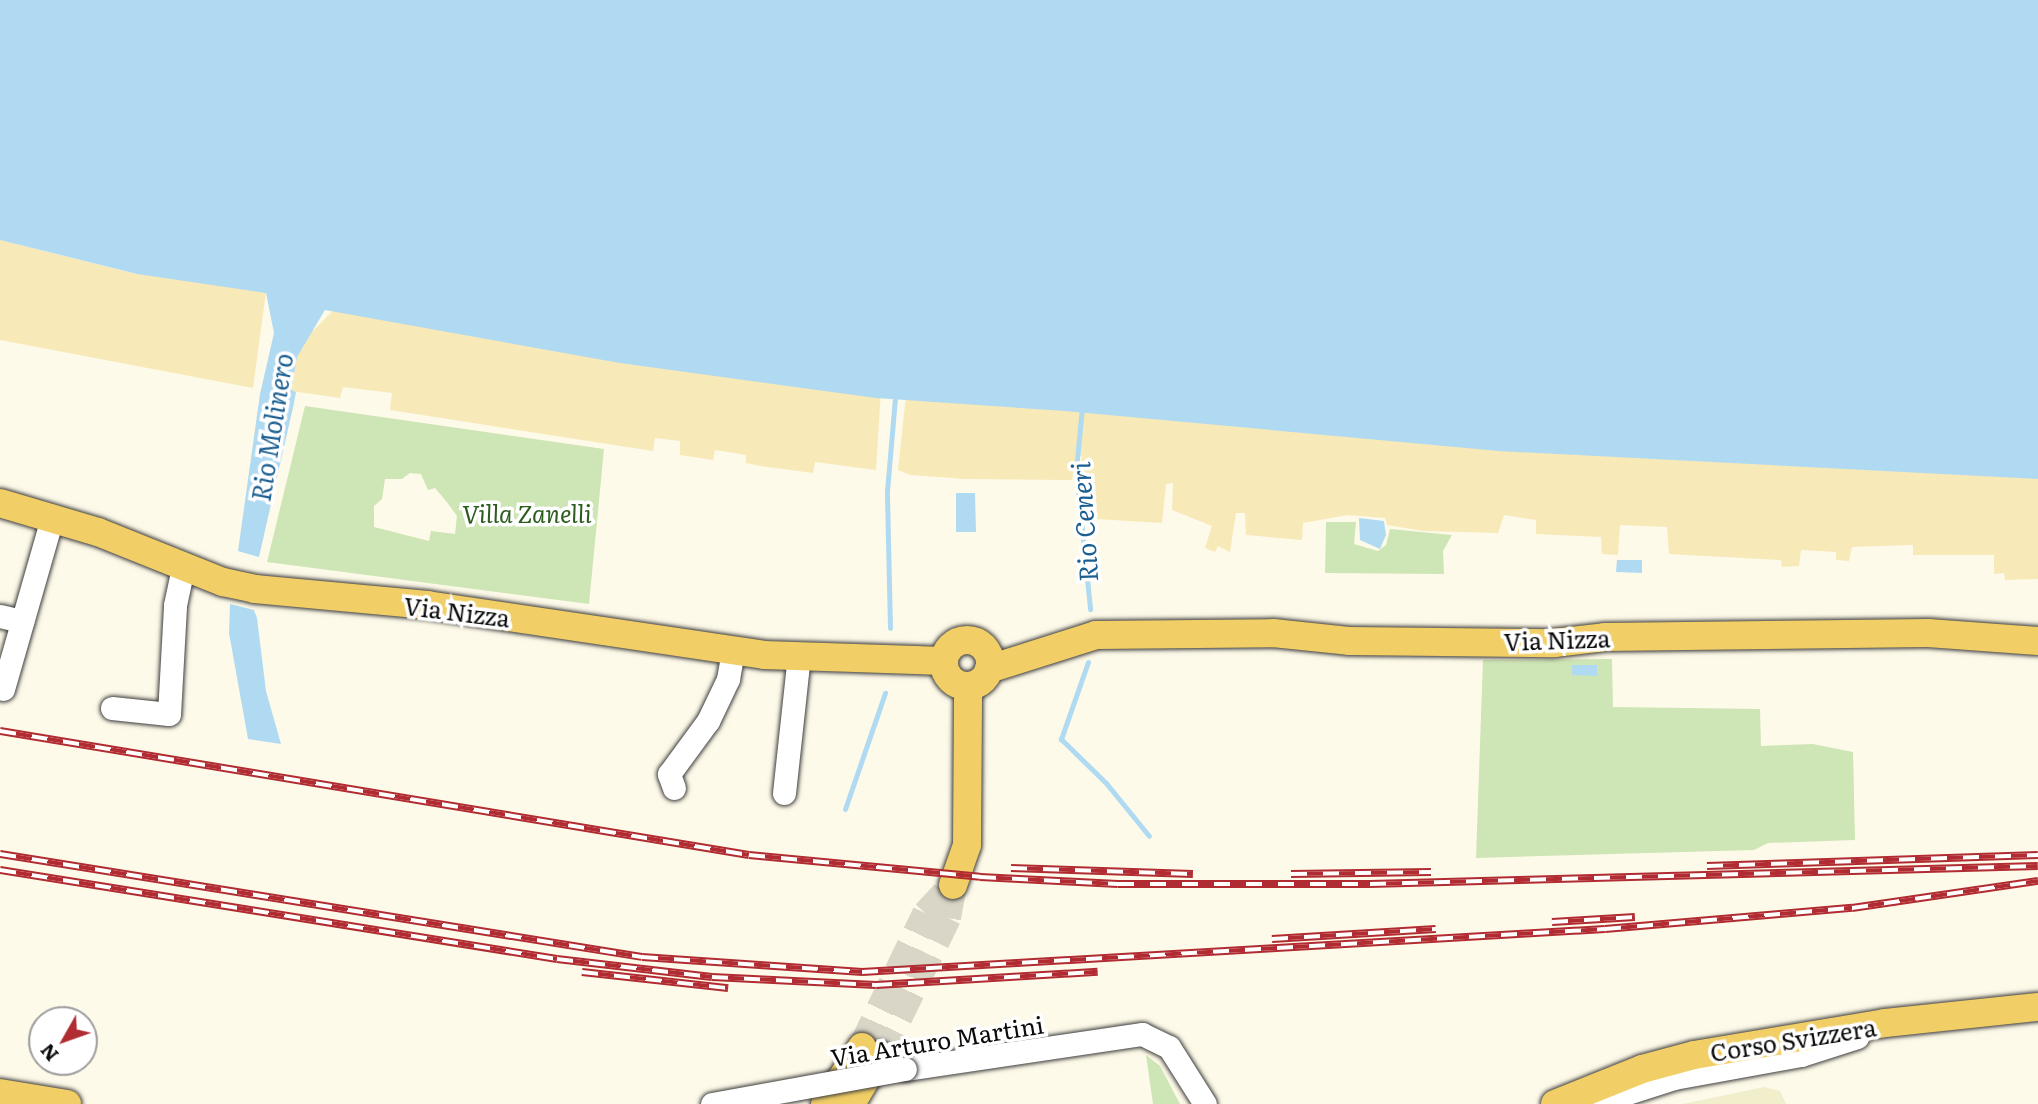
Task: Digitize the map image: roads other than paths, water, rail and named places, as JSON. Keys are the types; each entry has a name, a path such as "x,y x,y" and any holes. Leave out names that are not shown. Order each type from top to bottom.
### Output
{"main road":[{"name":"Via Nizza","path":"0,503 52,518 230,584 291,594 427,605 733,650 799,656 943,661"},
{"name":"Via Nizza","path":"981,669 1058,634 1076,639 1273,634 1349,641 1554,643 1605,637 1928,633 2038,641"},
{"path":"953,885 967,845 981,669 976,641 961,640 949,648 943,661 953,682 981,669"},
{"name":"Corso Svizzera","path":"1555,1104 1594,1086 1694,1055 1885,1023 2038,1007"},
{"path":"825,1104 871,1051 851,1104"},
{"path":"0,1093 67,1104"}],"street":[{"path":"2,689 11,618 44,546 52,518"},
{"path":"28,647 55,561 52,551 44,546"},
{"path":"112,708 169,714 175,605 183,567"},
{"path":"674,789 669,774 714,710 728,679 733,650"},
{"path":"784,793 799,656"},
{"path":"1593,1104 1674,1078 1801,1055 1885,1023"},
{"name":"Via Arturo Martini","path":"712,1104 905,1069 1142,1034 1169,1047 1205,1104"}],"water":[{"name":"Rio Molinero","path":"0,0 2038,0 2038,479 1499,451 1065,411 876,398 620,363 325,310 297,357 291,390 296,392 294,403 259,557 238,551 260,394 274,333 266,293 137,274 0,240"},
{"path":"956,493 975,493 976,532 956,532"},
{"path":"1359,518 1384,521 1386,535 1380,549 1360,540"},
{"path":"1617,560 1642,560 1642,573 1616,572"},
{"path":"230,604 254,610 257,618 266,691 281,744 248,739 229,633"},
{"path":"1572,665 1597,665 1597,676 1572,675"}],"waterway":[{"path":"890,628 887,491 895,397"},
{"name":"Rio Ceneri","path":"1082,407 1076,470 1090,609"},
{"name":"Rio Ceneri","path":"1088,662 1061,739 1106,783 1149,836"},
{"path":"845,809 885,693"}],"tunnel":[{"path":"862,1047 926,914 953,885"},
{"path":"880,1055 947,918 953,885"}],"railway":[{"path":"0,731 749,855 980,877 1118,884 1370,884 2038,866"},
{"path":"0,854 642,957 862,972 1605,929 1852,908 2038,881"},
{"path":"1707,866 2038,855"},
{"path":"1011,868 1193,874"},
{"path":"0,870 557,959 712,977 876,985 1098,972"},
{"path":"1291,874 1431,872"},
{"path":"1552,922 1635,917"},
{"path":"1272,939 1436,929"},
{"path":"582,972 728,988"}],"park label":[{"name":"Villa Zanelli","path":"527,513"}]}
